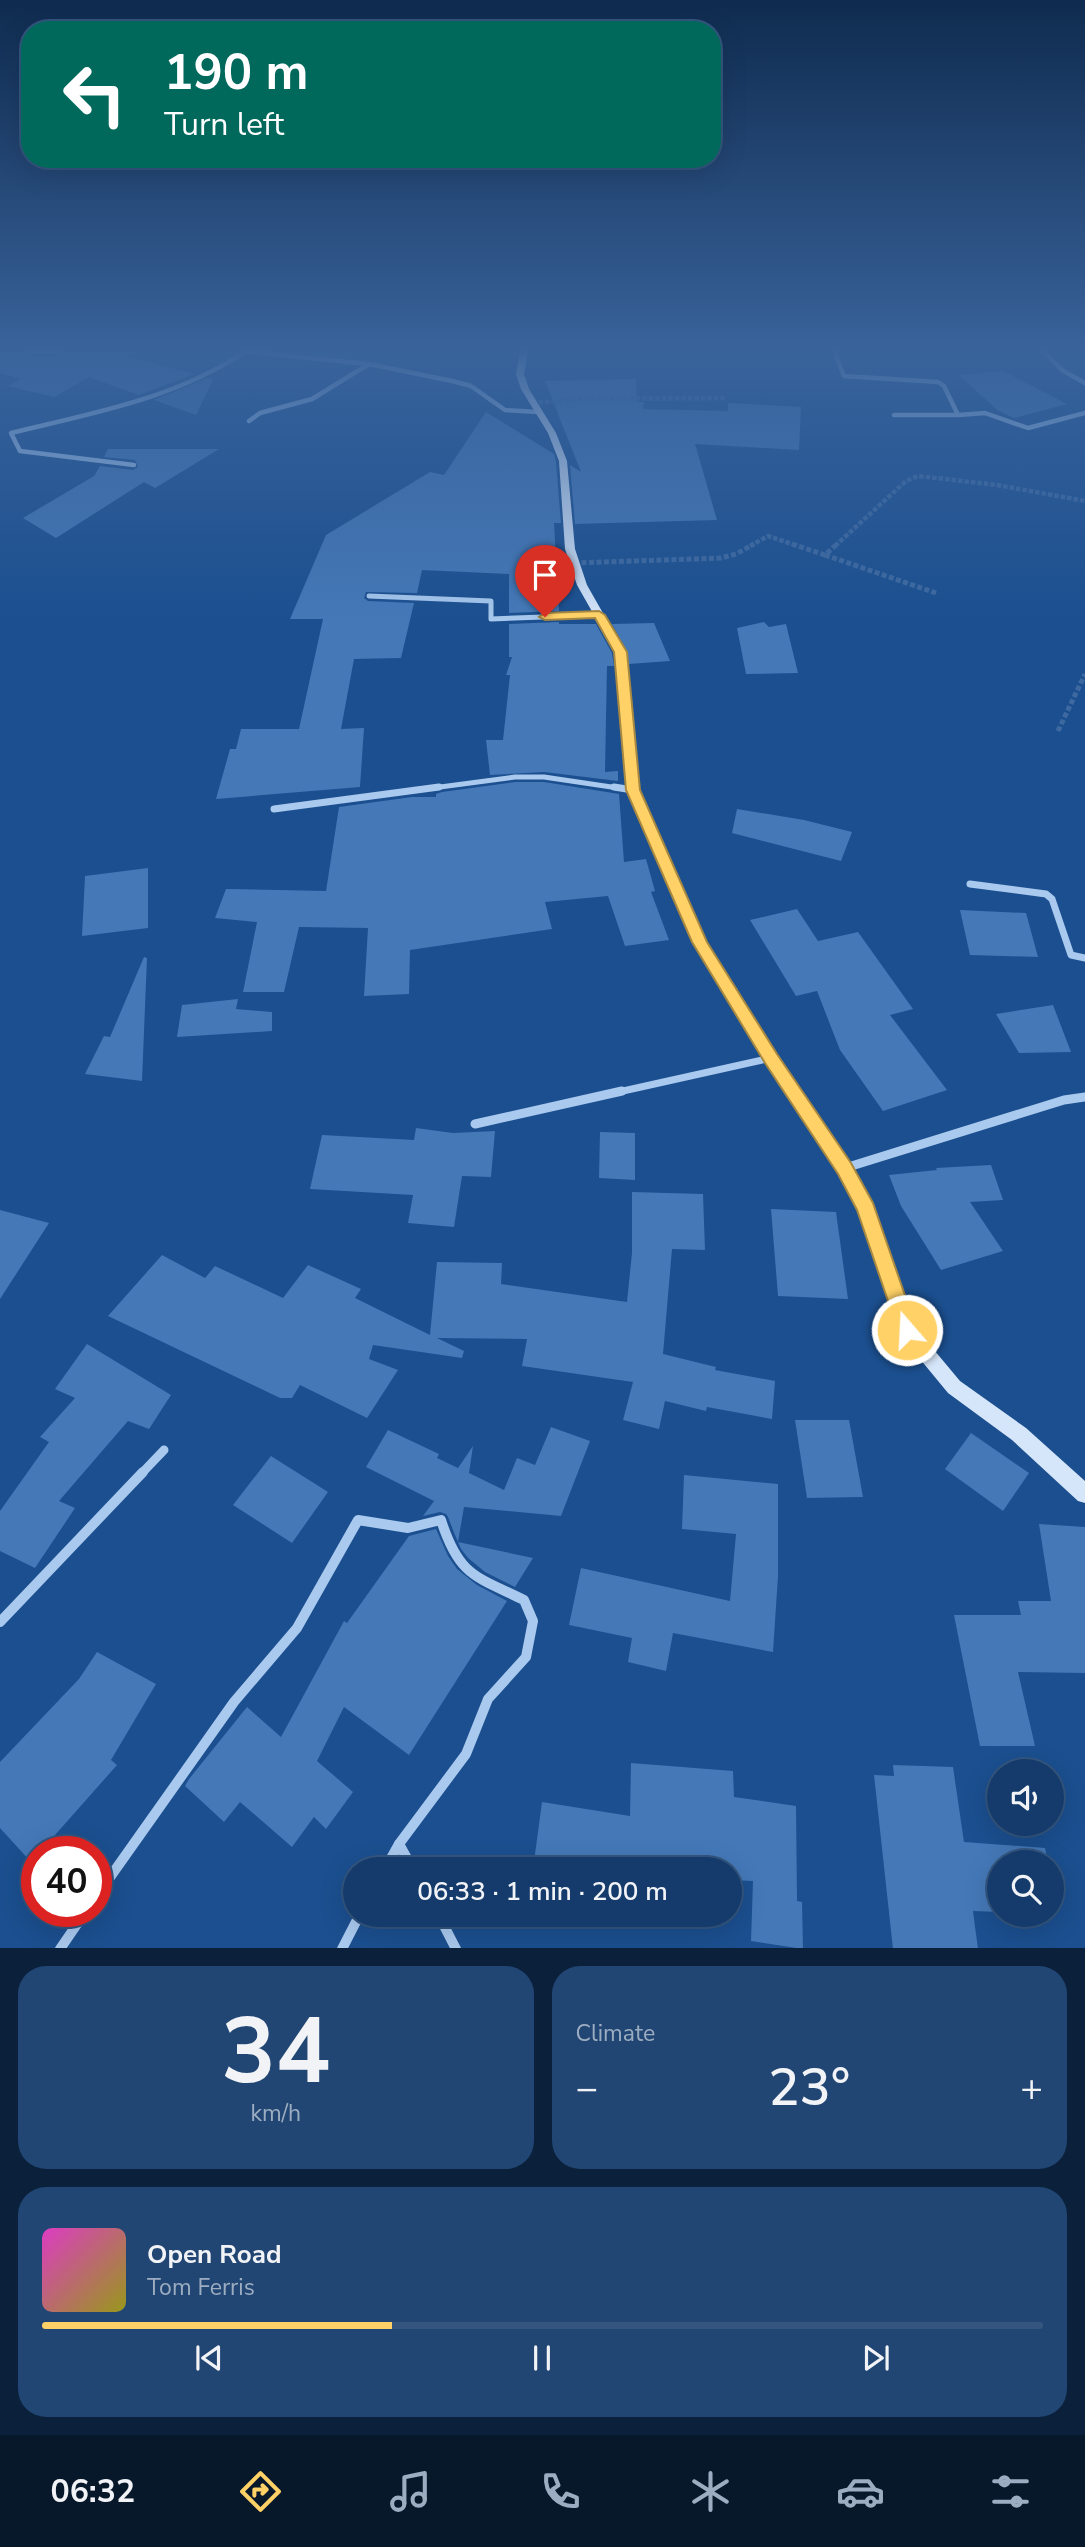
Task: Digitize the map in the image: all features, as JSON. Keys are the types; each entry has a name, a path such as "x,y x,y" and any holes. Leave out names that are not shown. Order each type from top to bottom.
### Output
{"street":[{"path":"15,442 20,452 134,465"},
{"path":"555,442 563,461 570,549 582,585 621,652 633,790 699,942 844,1169 866,1209 907,1330 954,1387 1019,1434 1085,1494"},
{"path":"369,596 491,601 491,619 599,615"},
{"path":"274,809 515,777 544,778 633,790"},
{"path":"970,884 1046,894 1052,899 1072,955 1085,958"},
{"path":"475,1124 771,1058"},
{"path":"844,1169 1064,1100 1085,1097"},
{"path":"0,1622 164,1450"},
{"path":"112,1874 234,1702 297,1628 358,1520 408,1528 441,1520 449,1545 467,1572 524,1600 533,1620 526,1657 488,1699 466,1754 392,1857"},
{"path":"399,1844 406,1857"},
{"path":"60,1948 75,1927"},
{"path":"342,1948 353,1927"},
{"path":"445,1927 456,1948"}],"building":[{"path":"466,442 534,442 554,454 561,523 554,523 559,611 509,613 509,574 422,570 417,593 366,592 364,598 368,601 414,603 401,658 354,659 341,729 364,728 360,787 216,799 230,749 236,749 241,729 299,729 323,619 290,619 326,535 430,472 444,475"},
{"path":"569,442 799,442 799,450 695,444 717,520 575,524 570,465 581,472"},
{"path":"108,449 219,449 155,488 144,482 56,538 23,518 94,476 100,466 133,470 138,467 135,460 104,457"},
{"path":"764,622 769,627 786,624 798,673 746,674 737,628"},
{"path":"654,623 670,661 629,664 627,651 612,624"},
{"path":"509,624 596,624 612,653 614,666 607,666 605,772 618,771 618,781 544,772 490,775 486,740 503,740 510,675 506,675 512,657 509,657"},
{"path":"515,782 544,782 619,794 624,862 646,859 655,891 651,892 669,940 625,946 608,896 545,902 552,929 410,950 409,994 364,996 368,928 299,927 284,992 243,992 257,922 215,918 226,889 326,891 339,807 412,797 436,797 436,794 442,792"},
{"path":"737,809 804,820 852,832 841,861 732,833"},
{"path":"148,868 148,928 82,936 85,876"},
{"path":"797,909 818,941 858,932 913,1009 890,1015 947,1090 883,1111 840,1050 817,991 796,996 750,920"},
{"path":"960,910 1026,913 1038,957 970,955"},
{"path":"144,957 147,958 142,1081 85,1074 104,1036 110,1037"},
{"path":"238,999 236,1009 272,1012 272,1031 177,1037 182,1005"},
{"path":"1053,1005 1071,1052 1019,1053 996,1014"},
{"path":"416,1128 453,1133 495,1131 491,1177 462,1176 454,1227 408,1223 413,1195 310,1189 322,1135 414,1140"},
{"path":"600,1132 635,1133 635,1180 599,1178"},
{"path":"991,1165 1003,1200 970,1202 1003,1251 941,1270 901,1206 889,1175 937,1170 936,1168"},
{"path":"632,1192 703,1194 705,1250 672,1249 663,1354 716,1367 715,1370 775,1381 772,1419 707,1407 706,1411 665,1401 659,1429 623,1420 633,1382 522,1366 527,1339 437,1338 464,1351 462,1358 373,1345 369,1359 398,1370 367,1418 300,1385 292,1398 280,1398 108,1316 162,1255 205,1278 215,1266 283,1298 308,1265 361,1289 355,1298 430,1335 437,1262 502,1263 501,1284 627,1302 632,1253"},
{"path":"771,1209 836,1212 848,1299 778,1296"},
{"path":"0,1210 49,1223 0,1299"},
{"path":"87,1344 171,1395 149,1429 128,1421 59,1501 75,1508 35,1568 0,1551 0,1511 49,1442 40,1437 75,1398 55,1389"},
{"path":"795,1420 849,1420 863,1497 807,1498"},
{"path":"551,1427 590,1441 561,1516 464,1507 458,1542 446,1514 440,1512 423,1516 434,1501 366,1467 388,1430 439,1454 437,1458 458,1468 473,1446 469,1473 504,1490 517,1458 535,1465"},
{"path":"971,1433 1029,1473 1003,1511 945,1469"},
{"path":"271,1456 328,1492 292,1543 233,1505"},
{"path":"684,1475 778,1484 778,1576 773,1652 673,1633 666,1671 628,1662 632,1638 569,1625 581,1568 730,1601 736,1534 682,1529"},
{"path":"1039,1524 1085,1527 1085,1673 1018,1672 1035,1746 980,1746 954,1615 1021,1615 1018,1601 1051,1601"},
{"path":"436,1529 457,1569 477,1585 507,1601 409,1755 344,1707 317,1761 353,1792 326,1829 314,1817 292,1847 240,1802 224,1822 185,1786 189,1779 247,1707 281,1737 344,1621 347,1623 409,1536"},
{"path":"458,1542 533,1558 515,1587 485,1572 468,1558"},
{"path":"97,1652 156,1684 111,1760 117,1765 54,1836 21,1836 21,1851 0,1828 0,1762 79,1679"},
{"path":"631,1763 733,1771 734,1797 796,1806 797,1901 802,1902 803,1948 751,1941 753,1881 742,1881 742,1857 535,1857 542,1802 630,1816"},
{"path":"893,1765 953,1767 964,1842 1045,1848 987,1850 987,1912 973,1911 978,1948 893,1948 874,1775 894,1776"}],"tunnel":[{"path":"835,546 906,481 918,476 997,485 1085,501"},
{"path":"750,546 768,536 825,555"},
{"path":"574,563 721,558 736,554 754,544"},
{"path":"825,555 837,544"},
{"path":"825,555 936,593"},
{"path":"1058,731 1085,674"}],"route":[{"path":"545,617 599,615 621,652 633,790 699,942 844,1169 866,1209 907,1330"}]}
